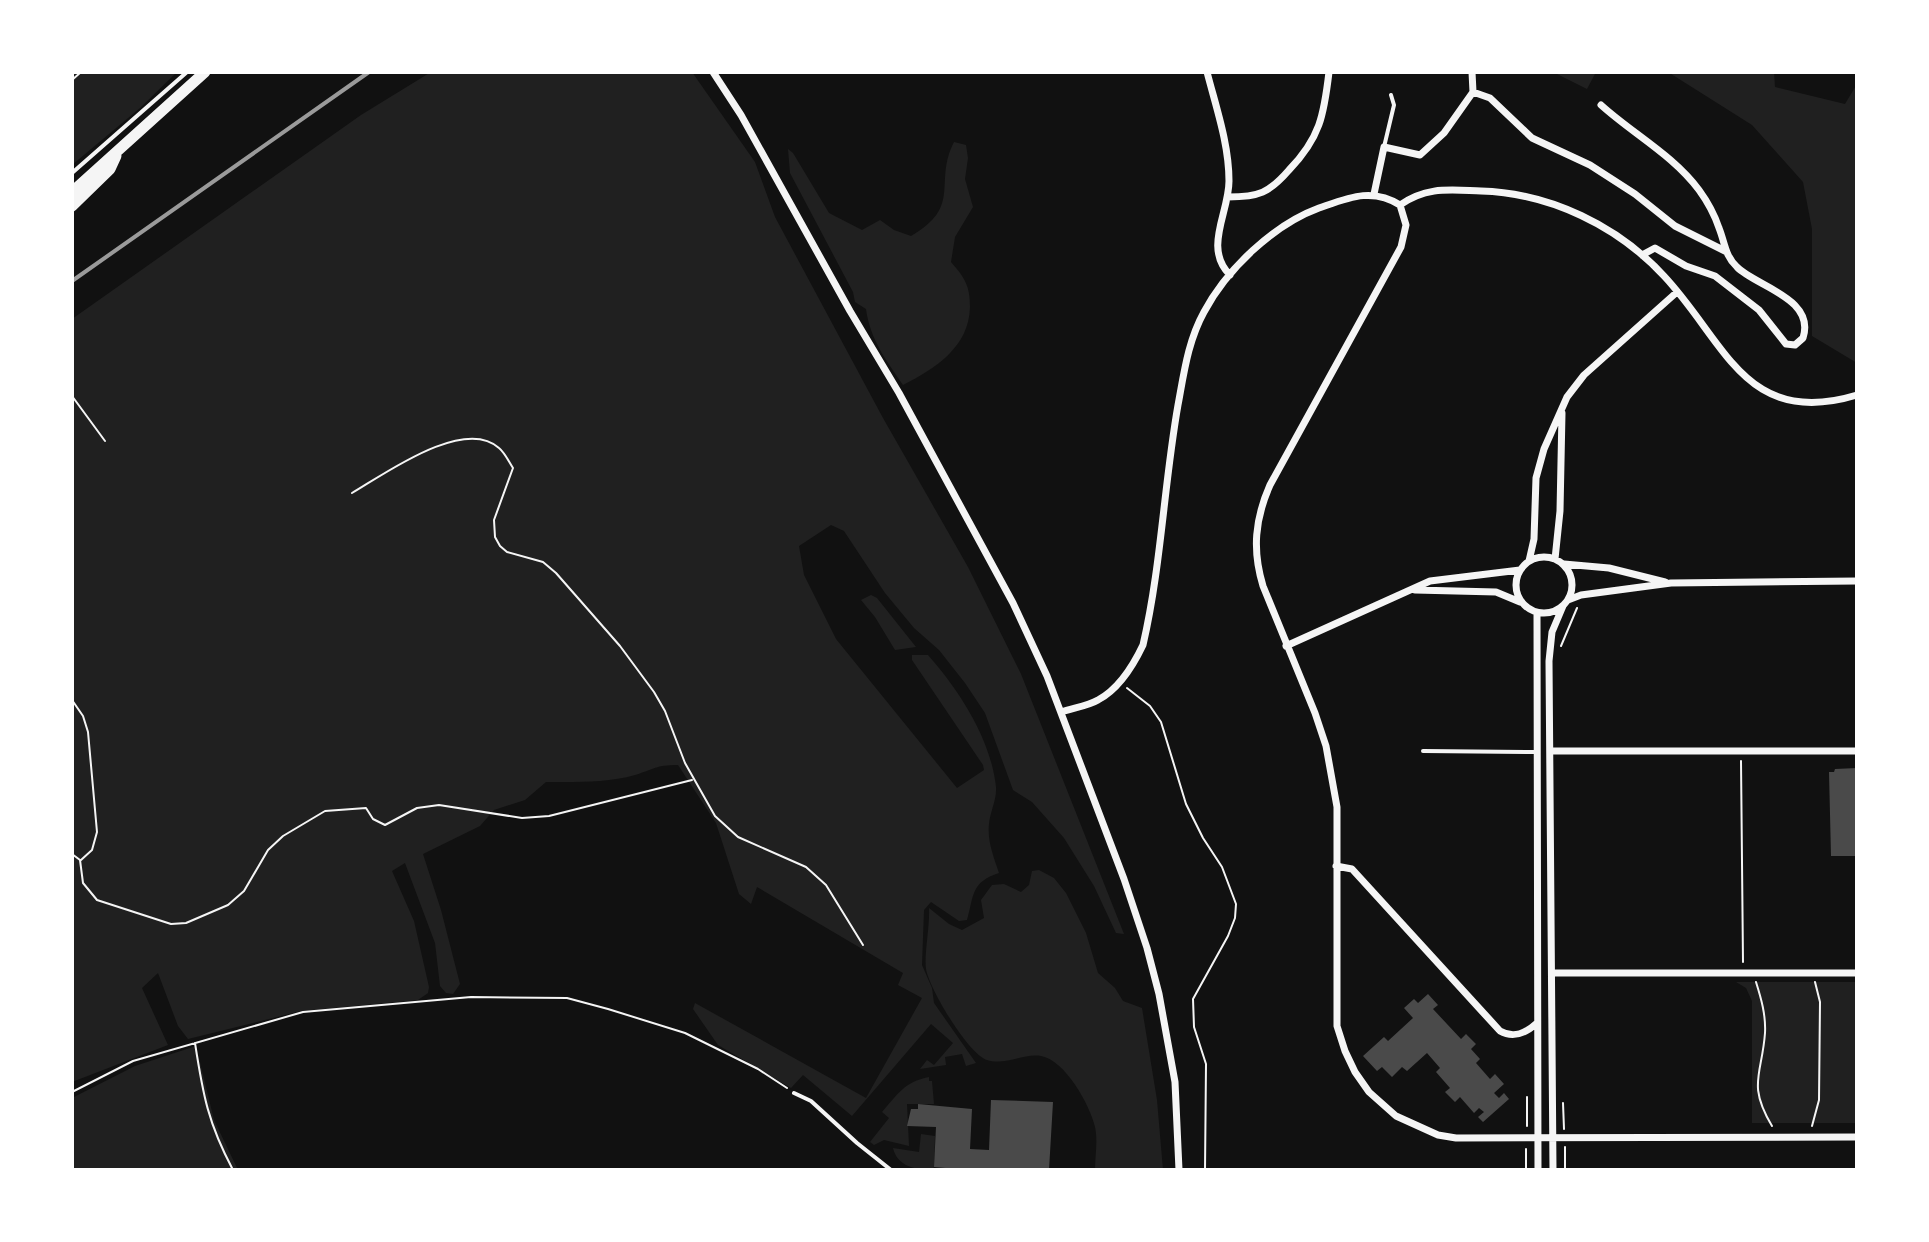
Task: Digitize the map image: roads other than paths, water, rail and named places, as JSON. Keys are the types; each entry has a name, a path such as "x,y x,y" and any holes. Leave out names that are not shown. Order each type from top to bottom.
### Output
{"main road":[{"path":"72,192 205,72"},
{"path":"72,206 110,169 117,154"},
{"path":"72,200 88,185 94,171"}],"street":[{"path":"713,72 741,115 899,393 994,567 1047,676 1124,879 1159,994 1175,1082 1179,1170"},
{"path":"1207,72 1225,143 1229,180 1217,249 1222,268 1230,275"},
{"path":"1228,197 1264,193 1304,155 1322,119 1329,72"},
{"path":"1374,194 1384,147 1420,155 1444,133 1473,92 1472,72"},
{"path":"1473,92 1490,98 1532,138 1548,143 1601,172 1675,226 1725,251"},
{"path":"1601,105 1620,123 1643,136 1690,179 1719,228 1725,251 1742,272 1774,288 1795,308 1805,328 1800,342 1791,344 1782,341 1759,310 1715,276 1686,266 1658,248 1649,248 1642,255"},
{"path":"1400,205 1433,190 1509,194 1543,201 1577,214 1611,232 1642,255 1677,292 1744,377 1781,399 1819,404 1857,395"},
{"path":"1061,712 1097,701 1120,682 1136,661 1147,628 1173,436 1188,355 1204,311 1230,275 1267,239 1309,212 1342,199 1374,194 1400,205"},
{"path":"1400,205 1406,225 1401,247 1270,485 1259,514 1255,544 1259,574 1326,746 1337,807 1337,1026 1345,1051 1361,1082 1396,1116 1438,1135 1465,1138 1857,1137"},
{"path":"1529,561 1534,539 1536,478 1544,449 1567,397 1584,375 1677,292"},
{"path":"1555,559 1560,511 1562,411"},
{"path":"1521,602 1515,586 1520,570 1529,561 1543,556 1564,564 1609,568 1671,583"},
{"path":"1553,1170 1550,649 1552,632 1572,581 1564,564"},
{"path":"1286,646 1430,581 1520,570"},
{"path":"1413,590 1496,592 1521,602 1537,613 1546,613 1581,595 1671,583 1857,581"},
{"path":"1537,613 1538,1170"},
{"path":"1550,751 1857,751"},
{"path":"1336,866 1352,869 1500,1031 1521,1034 1538,1022"},
{"path":"1552,973 1857,973"}],"lane":[{"path":"72,173 187,72"},
{"path":"1384,147 1394,105 1391,95"},
{"path":"1423,751 1536,752"},
{"path":"794,1093 811,1101 891,1170"}],"railway":[{"path":"72,281 369,72"}]}
